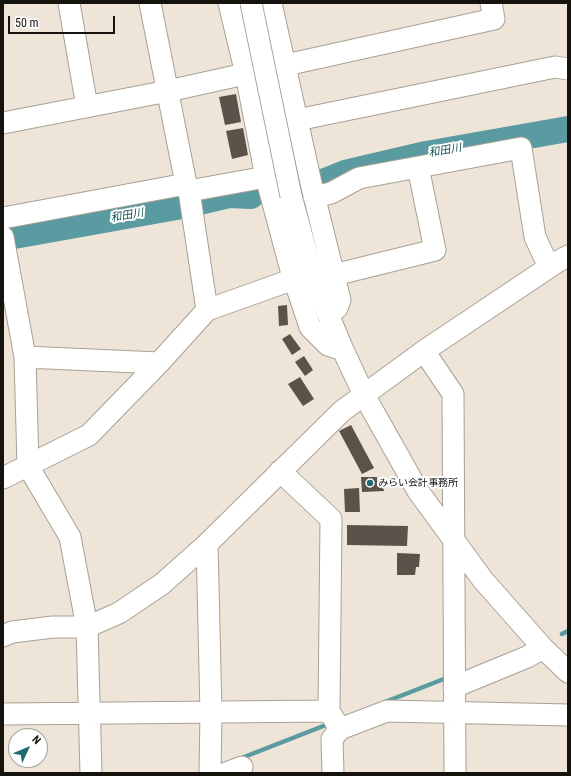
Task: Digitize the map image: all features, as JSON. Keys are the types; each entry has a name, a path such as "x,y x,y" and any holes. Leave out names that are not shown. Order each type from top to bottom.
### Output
{"street":[{"path":"69,3 87,107"},
{"path":"150,3 188,189 207,310"},
{"path":"229,3 246,74 266,177 294,279 310,327 328,345 343,350"},
{"path":"251,3 291,196 308,258 328,314 364,395 418,491 454,542 483,580 543,648 567,668"},
{"path":"271,3 276,67"},
{"path":"3,123 168,91 494,19 491,3"},
{"path":"257,27 276,67 297,120 314,198 340,300 337,308 328,314"},
{"path":"297,120 555,67 568,69"},
{"path":"314,198 331,193 359,178 521,148 535,236 549,267"},
{"path":"334,275 434,250 418,167"},
{"path":"3,218 266,177"},
{"path":"4,243 8,290 25,357 28,466 70,536 87,626 90,773"},
{"path":"3,636 12,632 53,627 87,626 119,613 162,584 207,544 342,411 424,351 549,267 568,256"},
{"path":"3,478 89,435 159,363 207,310 294,279"},
{"path":"424,351 453,394 455,773"},
{"path":"25,357 159,363"},
{"path":"280,471 331,519 334,718 332,739 333,773"},
{"path":"207,544 211,712 210,766"},
{"path":"454,687 527,657 543,648"},
{"path":"3,714 211,712 334,718 387,711 568,714"}],"building":[{"path":"236,94 241,122 225,125 219,97"},
{"path":"243,128 248,155 232,159 226,131"},
{"path":"287,305 288,325 279,326 278,306"},
{"path":"290,334 301,349 292,355 282,339"},
{"path":"304,356 313,370 305,376 295,362"},
{"path":"300,377 314,399 303,406 288,384"},
{"path":"351,425 374,468 362,474 339,431"},
{"path":"361,477 377,477 377,485 383,484 384,491 362,492"},
{"path":"359,488 360,512 345,512 344,489"},
{"path":"347,525 408,526 407,546 347,545"},
{"path":"397,553 420,554 419,567 416,567 415,575 397,575"}],"waterway":[{"name":"和田川","path":"325,181 345,173 426,154 568,129"},
{"name":"和田川","path":"3,238 182,206 229,195 251,196"},
{"path":"562,634 568,631"},
{"path":"385,702 449,677"},
{"path":"239,759 331,723"}],"place":[{"name":"みらい会計事務所","path":"370,483"}]}
